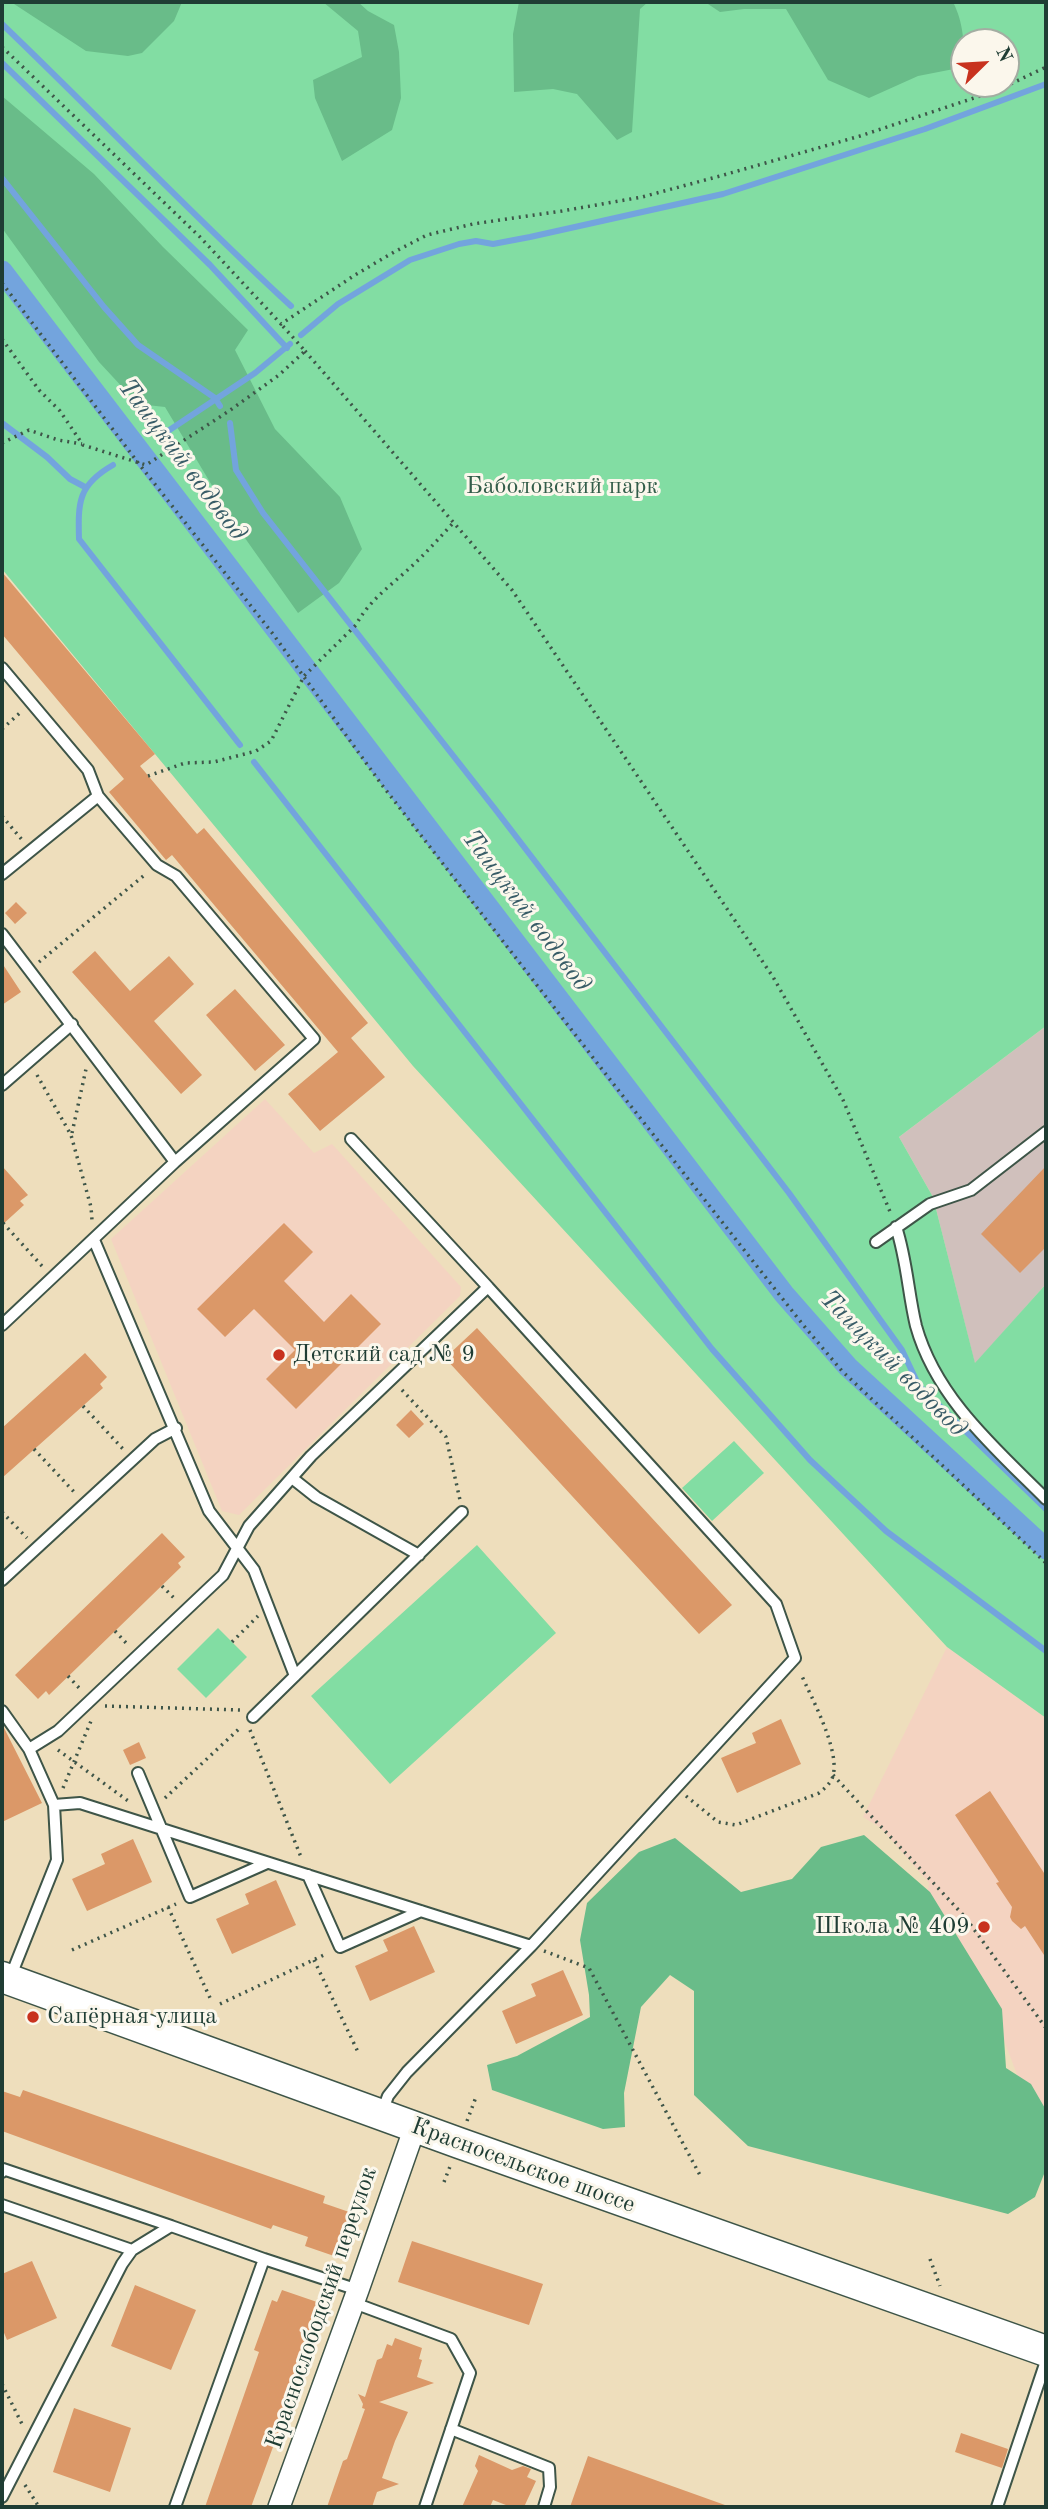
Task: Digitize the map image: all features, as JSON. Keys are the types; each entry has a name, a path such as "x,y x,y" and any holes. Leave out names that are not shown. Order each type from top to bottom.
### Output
{"main road":[{"name":"Красносельское шоссе","path":"6,1978 381,2115 1046,2351"}],"street":[{"name":"Краснослободский переулок","path":"279,2507 415,2127"}],"lane":[{"path":"2,668 88,770 98,796 113,806 157,865 176,876 314,1039 175,1162 2,1325"},
{"path":"2,874 98,796"},
{"path":"2,934 175,1162"},
{"path":"2,1085 72,1024"},
{"path":"876,1242 929,1204 971,1191 1046,1132"},
{"path":"351,1139 776,1604 795,1658 531,1946 400,2080 388,2096 381,2115"},
{"path":"896,1227 905,1255 917,1327 931,1365 978,1432 1046,1499"},
{"path":"94,1240 209,1511 254,1570 295,1676"},
{"path":"29,1749 58,1731 223,1575 249,1526 311,1456 488,1287"},
{"path":"2,1580 155,1439 176,1428"},
{"path":"292,1478 316,1497 419,1555"},
{"path":"253,1717 462,1512"},
{"path":"2,1711 29,1749 54,1805 57,1860 6,1978"},
{"path":"138,1773 190,1897 267,1863"},
{"path":"54,1805 80,1803 531,1946"},
{"path":"308,1875 340,1947 421,1911"},
{"path":"2,2172 3,2169 264,2259 451,2339 470,2372 425,2507"},
{"path":"2,2205 132,2250"},
{"path":"2,2497 122,2264 132,2250 171,2226"},
{"path":"175,2507 264,2259"},
{"path":"997,2507 1046,2361"},
{"path":"451,2429 549,2468 550,2487 544,2507"}],"path":[{"path":"2,47 200,237 306,351 512,590 773,977 843,1100 896,1227"},
{"path":"281,324 365,269 427,235 473,223 642,197 720,176 860,136 998,90 1046,67"},
{"path":"2,283 139,464 273,634 382,785 598,1064 842,1371 1046,1563"},
{"path":"2,339 83,444"},
{"path":"2,443 29,430 146,465 229,411 279,375 306,351"},
{"path":"148,776 185,763 214,762 256,751 271,741 304,676 455,521"},
{"path":"2,729 29,706"},
{"path":"2,816 29,847"},
{"path":"30,970 157,865"},
{"path":"71,1135 87,1065"},
{"path":"35,1073 71,1135 93,1221"},
{"path":"4,1223 53,1278"},
{"path":"391,1380 446,1437 462,1512"},
{"path":"83,1406 133,1460"},
{"path":"34,1449 85,1504"},
{"path":"2,1512 36,1549"},
{"path":"232,1642 268,1606"},
{"path":"676,1788 718,1822 736,1825 819,1793 828,1785 833,1775 833,1758 828,1738 795,1658"},
{"path":"98,1706 242,1710"},
{"path":"61,1792 93,1717"},
{"path":"163,1799 247,1722 302,1859"},
{"path":"57,1749 136,1806"},
{"path":"833,1775 965,1917 1046,2028"},
{"path":"72,1950 190,1897"},
{"path":"168,1907 211,2000"},
{"path":"531,1946 589,1968 701,2177"},
{"path":"220,2004 340,1947"},
{"path":"314,1960 359,2054"},
{"path":"465,2127 476,2096"},
{"path":"444,2182 453,2159"},
{"path":"930,2259 940,2287"},
{"path":"2,2384 30,2442"},
{"path":"22,2480 39,2507"}],"shaded area":[{"path":"1046,1026 1046,1284 975,1364 933,1197 899,1137"},
{"name":"Детский сад № 9","path":"265,1099 314,1153 332,1144 461,1287 460,1296 239,1515 222,1511 111,1239"},
{"name":"Школа № 409","path":"947,1647 1046,1718 1046,2120 1029,2106 988,1998 914,1971 929,1883 881,1828 863,1817"}],"green space":[{"name":"Баболовский парк","path":"2,2 1046,2 1046,1026 899,1137 933,1197 975,1363 1046,1284 1046,1718 947,1647 413,1066 2,569"},
{"path":"11,2 182,2 174,21 142,53 128,56 86,51"},
{"path":"323,2 358,2 368,11 394,25 399,52 401,98 392,130 342,161 315,98 313,80 362,57 358,31"},
{"path":"519,2 648,2 640,9 632,132 617,140 577,94 553,89 514,92 513,34"},
{"path":"705,2 953,2 961,28 950,28 950,70 918,76 869,98 828,80 786,9 720,12"},
{"path":"2,96 94,174 163,247 248,330 235,350 275,429 340,497 362,549 339,583 298,613 235,524 165,407 138,404 99,362 2,228"},
{"path":"734,1441 764,1473 712,1521 682,1488"},
{"path":"477,1545 556,1633 390,1784 311,1696"},
{"path":"218,1628 247,1657 206,1698 177,1669"},
{"path":"864,1835 930,1892 1002,2009 1006,2068 1031,2084 1046,2110 1046,2169 1035,2197 1008,2214 748,2146 694,2095 694,1991 670,1975 641,2007 624,2093 625,2127 603,2129 492,2090 487,2065 517,2056 590,2017 580,1940 587,1903 639,1852 675,1838 741,1892 792,1879 821,1847"}],"building":[{"path":"2,572 155,754 140,766 197,834 204,828 368,1023 351,1038 385,1077 320,1131 288,1094 338,1052 172,855 166,860 109,792 124,779 2,634"},
{"path":"16,902 27,913 15,924 5,913"},
{"path":"95,951 130,991 169,956 194,984 154,1021 202,1075 181,1094 72,972"},
{"path":"2,963 21,992 2,1005"},
{"path":"235,989 285,1045 255,1071 206,1015"},
{"path":"2,1166 28,1195 20,1201 24,1205 2,1225"},
{"path":"1046,1166 1046,1247 1020,1273 981,1234"},
{"path":"284,1223 313,1252 284,1281 324,1322 351,1294 381,1324 296,1409 266,1379 295,1350 254,1309 225,1337 197,1309"},
{"path":"477,1328 732,1605 699,1634 445,1358"},
{"path":"85,1353 107,1377 100,1384 103,1388 2,1478 2,1428"},
{"path":"411,1410 424,1424 409,1438 396,1425"},
{"path":"162,1533 185,1557 178,1563 181,1567 49,1695 46,1691 38,1699 15,1675"},
{"path":"781,1719 801,1764 737,1793 721,1758 756,1743 752,1733"},
{"path":"2,1724 42,1803 2,1822"},
{"path":"139,1742 146,1758 130,1765 123,1750"},
{"path":"990,1791 1046,1876 1046,1958 1025,1926 1021,1929 1012,1921 1012,1907 996,1883 999,1882 955,1815"},
{"path":"133,1839 152,1882 87,1911 72,1879 105,1864 101,1854"},
{"path":"276,1880 296,1925 232,1954 216,1919 249,1904 245,1894"},
{"path":"414,1926 435,1972 370,2001 355,1966 388,1951 383,1940"},
{"path":"563,1970 583,2015 516,2044 502,2011 536,1996 531,1984"},
{"path":"23,2090 325,2196 323,2203 352,2213 337,2257 305,2246 308,2237 273,2225 271,2229 2,2131 2,2091 20,2097"},
{"path":"412,2241 543,2284 529,2325 398,2282"},
{"path":"32,2261 57,2318 7,2340 2,2328 2,2274"},
{"path":"135,2285 196,2310 171,2370 111,2346"},
{"path":"282,2290 317,2302 310,2322 318,2324 251,2507 205,2507 259,2352 254,2350 272,2300 277,2302"},
{"path":"395,2338 422,2348 417,2377 434,2383 379,2402 408,2412 382,2478 399,2484 377,2492 372,2507 327,2507 365,2409 362,2408 358,2394 365,2397 377,2360 382,2358 387,2344 392,2346"},
{"path":"74,2408 131,2428 110,2492 53,2472"},
{"path":"961,2433 1008,2449 1002,2468 955,2452"},
{"path":"479,2455 512,2470 523,2466 531,2469 527,2477 536,2481 524,2507 511,2507 493,2500 490,2507 462,2507 478,2471 475,2466"},
{"path":"588,2456 725,2505 725,2507 570,2507"}],"waterway":[{"path":"2,24 291,306"},
{"path":"2,63 210,265 287,348"},
{"path":"301,335 338,304 410,260 459,244 476,241 493,244 530,237 723,194 925,129 1046,84"},
{"path":"2,178 104,307 138,345 215,398 220,406"},
{"name":"Таицкий водовод","path":"2,271 784,1294 848,1367 1046,1549"},
{"path":"162,435 255,373 290,344"},
{"path":"2,423 47,457 70,479 85,487"},
{"path":"230,423 236,470 263,513 495,809 789,1193 902,1350 919,1386 1046,1509"},
{"path":"113,465 101,472 82,496 79,539 240,745"},
{"path":"254,762 712,1349 810,1460 886,1531 1046,1651"}],"place":[{"name":"Детский сад № 9","path":"279,1355"},
{"name":"Школа № 409","path":"984,1927"},
{"name":"Сапёрная улица","path":"33,2017"}]}
